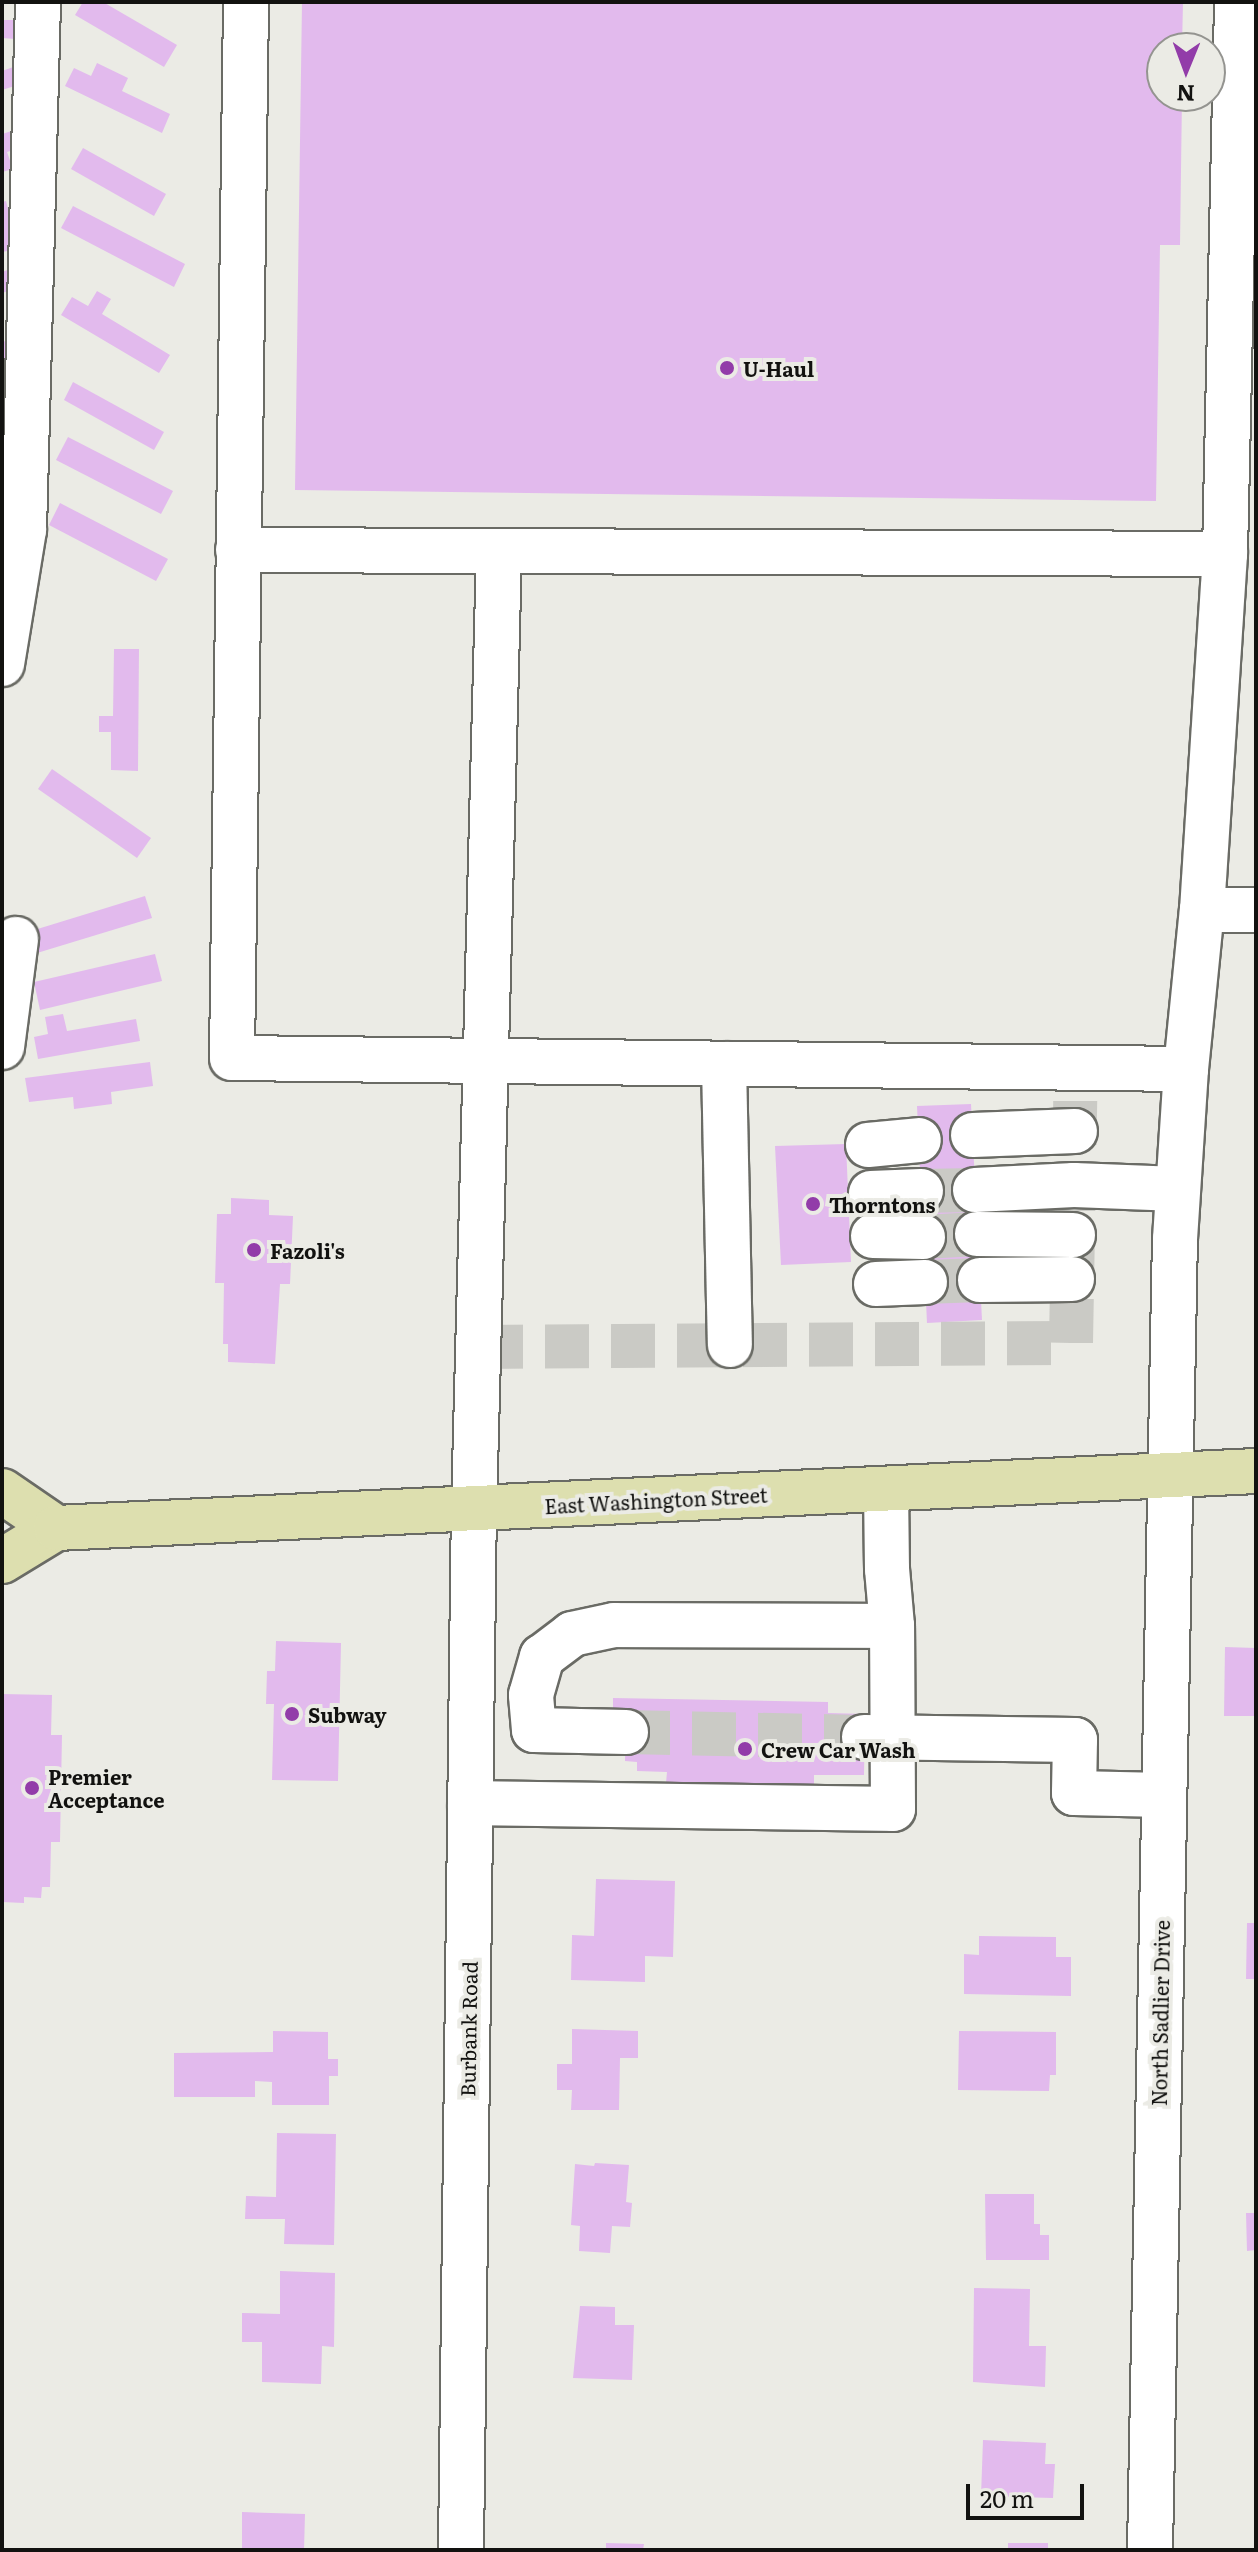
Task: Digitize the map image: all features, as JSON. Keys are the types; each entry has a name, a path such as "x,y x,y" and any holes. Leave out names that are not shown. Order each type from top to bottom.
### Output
{"main road":[{"name":"East Washington Street","path":"2,1561 56,1528 1256,1471"},
{"path":"2,1491 56,1528"}],"street":[{"path":"2,664 24,530 38,2"},
{"path":"246,2 232,1058 1186,1069"},
{"name":"North Sadlier Drive","path":"1150,2550 1169,1476 1178,1189 1202,910 1225,554 1237,2"},
{"path":"238,550 1225,554"},
{"name":"Burbank Road","path":"461,2550 474,1508 499,551"},
{"path":"1202,910 1256,910"},
{"path":"2,1047 16,939"},
{"path":"724,1064 730,1345"},
{"path":"973,1135 1075,1131"},
{"path":"868,1145 919,1140"},
{"path":"975,1190 1074,1185 1178,1189"},
{"path":"871,1193 921,1191"},
{"path":"977,1234 1073,1235"},
{"path":"873,1236 923,1237"},
{"path":"980,1280 1072,1279"},
{"path":"876,1284 925,1282"},
{"path":"470,1803 893,1809 879,1737 892,1626 887,1569 886,1489"},
{"path":"626,1732 534,1730 531,1695 542,1657 572,1634 614,1625 892,1626"},
{"path":"879,1737 1075,1740 1074,1793 1164,1795"}],"building":[{"path":"83,2 103,2 177,45 164,67 75,15"},
{"name":"U-Haul","path":"302,2 1183,2 1182,32 1146,32 1146,112 1182,112 1180,245 1160,245 1156,501 295,490"},
{"path":"2,20 16,20 15,39 2,38"},
{"path":"97,63 128,78 122,91 170,114 162,133 65,86 74,68 91,76"},
{"path":"19,65 24,83 2,90 2,71"},
{"path":"15,130 20,148 7,152 13,169 2,172 2,134"},
{"path":"83,148 166,194 154,216 71,169"},
{"path":"6,201 18,249 2,252 2,202"},
{"path":"73,206 185,264 174,287 61,228"},
{"path":"10,269 17,288 2,293 2,272"},
{"path":"97,291 111,299 102,314 170,355 159,373 61,315 72,297 88,306"},
{"path":"5,341 13,361 2,365 2,343"},
{"path":"73,382 164,432 154,450 64,400"},
{"path":"68,437 173,491 161,514 56,460"},
{"path":"60,503 168,559 156,581 49,525"},
{"path":"114,649 139,649 138,771 111,770 111,732 99,732 99,716 113,716"},
{"path":"52,769 151,838 137,858 38,789"},
{"path":"145,896 152,918 37,953 31,931"},
{"path":"155,954 162,981 40,1010 34,982"},
{"path":"63,1014 67,1031 136,1019 140,1041 38,1059 34,1037 48,1034 45,1017"},
{"path":"150,1062 153,1086 111,1092 112,1104 74,1109 73,1097 29,1102 25,1078"},
{"path":"971,1104 982,1320 927,1323 917,1106"},
{"name":"Thorntons","path":"846,1144 851,1262 781,1265 775,1146"},
{"name":"Fazoli's","path":"231,1198 269,1200 269,1215 293,1216 290,1284 280,1284 275,1364 228,1362 228,1344 223,1344 224,1283 215,1283 217,1214 231,1214"},
{"path":"276,1641 341,1643 338,1781 272,1780 274,1704 266,1704 267,1671 275,1671"},
{"path":"1225,1647 1256,1648 1256,1716 1224,1716"},
{"name":"Premier Acceptance","path":"2,1694 52,1695 51,1735 62,1735 60,1842 51,1842 50,1887 42,1887 41,1898 24,1897 24,1903 2,1902"},
{"name":"Crew Car Wash","path":"613,1698 828,1702 828,1713 865,1714 864,1775 814,1775 814,1786 666,1783 667,1772 637,1771 637,1762 625,1761 626,1719 613,1719"},
{"path":"596,1879 675,1881 673,1957 645,1956 645,1982 571,1980 572,1935 594,1936"},
{"path":"1247,1923 1256,1923 1256,1979 1246,1979"},
{"path":"979,1936 1056,1937 1056,1957 1071,1957 1071,1996 964,1994 964,1954 979,1955"},
{"path":"572,2029 638,2031 638,2058 620,2058 619,2110 571,2110 572,2090 557,2090 557,2064 572,2064"},
{"path":"273,2031 328,2032 328,2059 338,2059 338,2076 329,2076 329,2105 272,2105 272,2082 255,2081 255,2097 174,2097 174,2053 273,2052"},
{"path":"959,2031 1056,2032 1056,2075 1050,2075 1049,2091 958,2090"},
{"path":"277,2133 336,2134 334,2245 284,2244 285,2219 245,2219 246,2196 276,2197"},
{"path":"595,2163 629,2165 626,2202 632,2203 630,2227 612,2226 610,2253 579,2251 580,2226 571,2225 575,2164 594,2166"},
{"path":"985,2194 1034,2194 1034,2224 1040,2224 1040,2235 1049,2235 1049,2260 986,2260"},
{"path":"1246,2213 1256,2213 1256,2250 1247,2251"},
{"path":"280,2271 335,2273 334,2347 322,2346 321,2384 262,2382 262,2342 242,2342 242,2313 280,2314"},
{"path":"974,2288 1030,2289 1029,2346 1046,2346 1045,2387 973,2382"},
{"path":"580,2306 615,2307 615,2325 634,2325 632,2380 573,2378"},
{"path":"983,2440 1046,2443 1045,2464 1055,2464 1053,2498 981,2496"},
{"path":"242,2512 305,2514 304,2550 242,2550"},
{"path":"606,2543 644,2544 643,2550 606,2550"},
{"path":"1008,2543 1048,2543 1048,2550 1008,2550"}],"tunnel":[{"path":"479,1347 1071,1343 1076,1068"},
{"path":"921,1191 975,1190"},
{"path":"923,1237 977,1234"},
{"path":"925,1282 980,1280"},
{"path":"626,1732 864,1737"}],"place":[{"name":"U-Haul","path":"727,368"},
{"name":"Thorntons","path":"813,1204"},
{"name":"Fazoli's","path":"254,1250"},
{"name":"Subway","path":"292,1714"},
{"name":"Crew Car Wash","path":"745,1749"},
{"name":"Premier Acceptance","path":"32,1788"}]}
